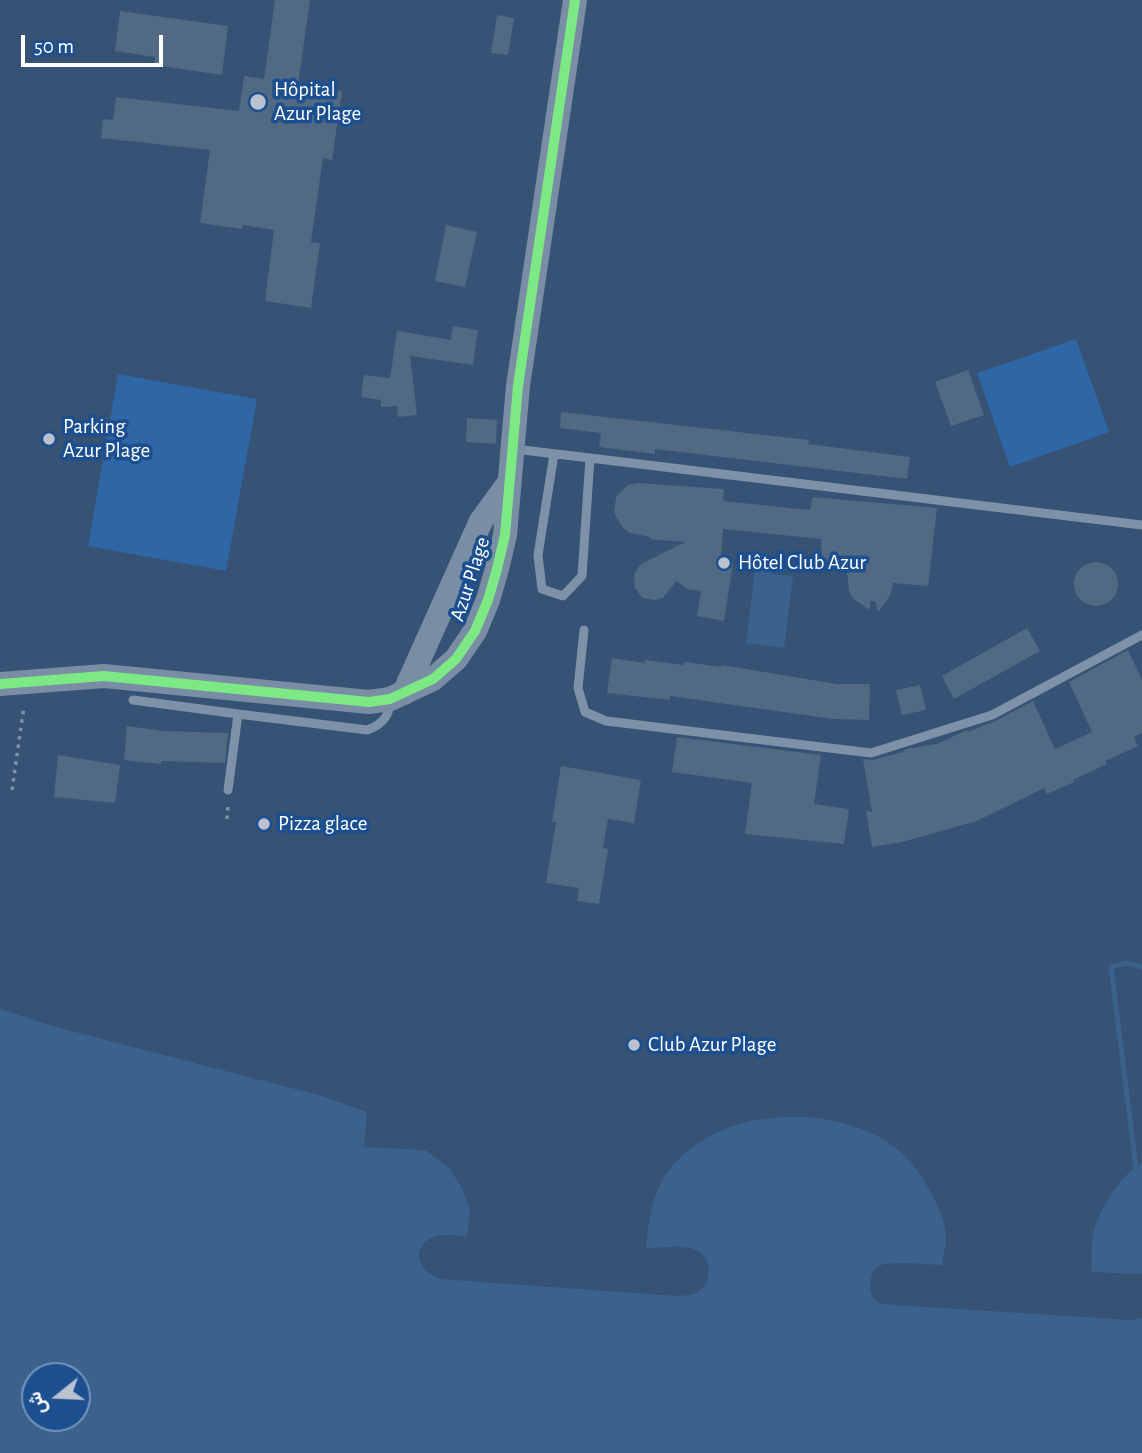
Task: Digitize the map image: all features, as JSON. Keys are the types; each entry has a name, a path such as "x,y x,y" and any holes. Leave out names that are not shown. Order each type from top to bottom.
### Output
{"street":[{"name":"Azur Plage","path":"0,684 104,676 369,702 397,696 433,679 456,659 475,631 488,600 501,554 518,386 576,0"},
{"name":"Azur Plage","path":"397,696 481,521 508,484"}],"lane":[{"path":"512,449 1142,525"},
{"path":"554,454 538,555 542,589 563,596 582,576 590,458"},
{"path":"584,631 578,688 585,712 606,721 871,753 992,715 1142,635"},
{"path":"133,700 367,730 387,717 397,696"},
{"path":"228,790 238,714"}],"path":[{"path":"12,790 24,706"}],"shaded area":[{"path":"1076,339 1109,432 1010,467 977,373"},
{"path":"118,374 257,399 226,571 88,546"},
{"path":"756,562 769,564 773,574 793,576 784,648 746,643"},
{"path":"0,1009 56,1027 318,1095 367,1112 364,1147 425,1150 449,1168 462,1188 470,1210 467,1236 438,1236 430,1239 420,1249 419,1256 425,1269 440,1279 677,1296 694,1294 704,1287 707,1281 708,1263 701,1253 682,1247 646,1248 649,1222 658,1188 680,1158 703,1140 730,1127 760,1120 791,1117 851,1125 878,1136 894,1146 907,1159 935,1201 946,1232 942,1265 900,1263 879,1266 873,1272 870,1286 876,1301 881,1304 1130,1320 1142,1318 1142,1453 0,1453"},
{"path":"1142,1163 1142,1274 1091,1272 1092,1239 1098,1218 1125,1176"}],"building":[{"path":"275,0 310,0 298,85 342,91 332,160 323,158 311,242 320,243 311,308 265,301 274,230 200,223 210,150 101,138 103,119 113,120 116,97 239,111 244,76 264,79"},
{"path":"120,11 228,26 222,75 154,65 155,57 115,51"},
{"path":"497,15 514,18 508,55 491,53"},
{"path":"446,225 477,232 465,287 435,281"},
{"path":"453,326 478,330 473,365 410,356 417,415 398,417 397,406 381,407 381,400 361,397 364,375 390,378 397,331 451,340"},
{"path":"968,370 984,415 951,426 935,382"},
{"path":"561,412 809,440 808,444 910,457 907,479 655,449 655,454 599,447 601,433 560,428"},
{"path":"467,418 497,420 496,444 466,442"},
{"path":"637,483 724,489 723,501 810,510 813,497 937,508 928,586 893,583 890,596 878,612 875,601 870,601 870,610 852,598 847,572 838,571 825,562 821,539 723,529 721,561 733,563 724,621 697,616 701,591 687,589 676,581 663,598 643,598 635,588 634,575 637,569 641,564 685,542 650,539 623,528 614,513 616,497 628,485"},
{"path":"1096,562 1111,569 1118,584 1111,599 1096,606 1081,599 1074,584 1081,569"},
{"path":"1027,628 1040,651 954,699 942,676"},
{"path":"1128,650 1142,680 1142,733 1134,737 1138,746 1105,761 1107,764 1073,780 1074,782 1047,794 1044,788 977,821 902,842 872,847 866,811 872,812 863,759 873,760 906,749 937,744 995,721 1033,701 1055,749 1092,732 1069,682"},
{"path":"612,658 645,663 645,660 684,665 685,662 721,665 837,684 870,684 869,720 833,719 670,696 670,700 607,693"},
{"path":"920,685 926,710 902,715 896,690"},
{"path":"127,726 164,731 228,733 225,763 161,761 161,764 124,760"},
{"path":"677,737 821,755 814,804 849,809 844,844 745,834 752,783 672,772"},
{"path":"58,755 120,765 115,803 54,797"},
{"path":"561,766 641,780 634,823 608,819 603,848 608,849 599,904 577,901 579,888 546,883 556,822 552,822"}],"waterway":[{"path":"1136,1167 1111,967 1126,963 1142,967"}],"cycle path":[{"path":"0,684 104,676 369,702 390,699 433,679 456,659 475,631 488,600 505,535 518,386 575,0"}],"place":[{"name":"Hôpital Azur Plage","path":"258,102"},
{"name":"Parking Azur Plage","path":"49,439"},
{"name":"Hôtel Club Azur","path":"724,563"},
{"name":"Pizza glace","path":"264,824"},
{"name":"Club Azur Plage","path":"634,1045"}]}
